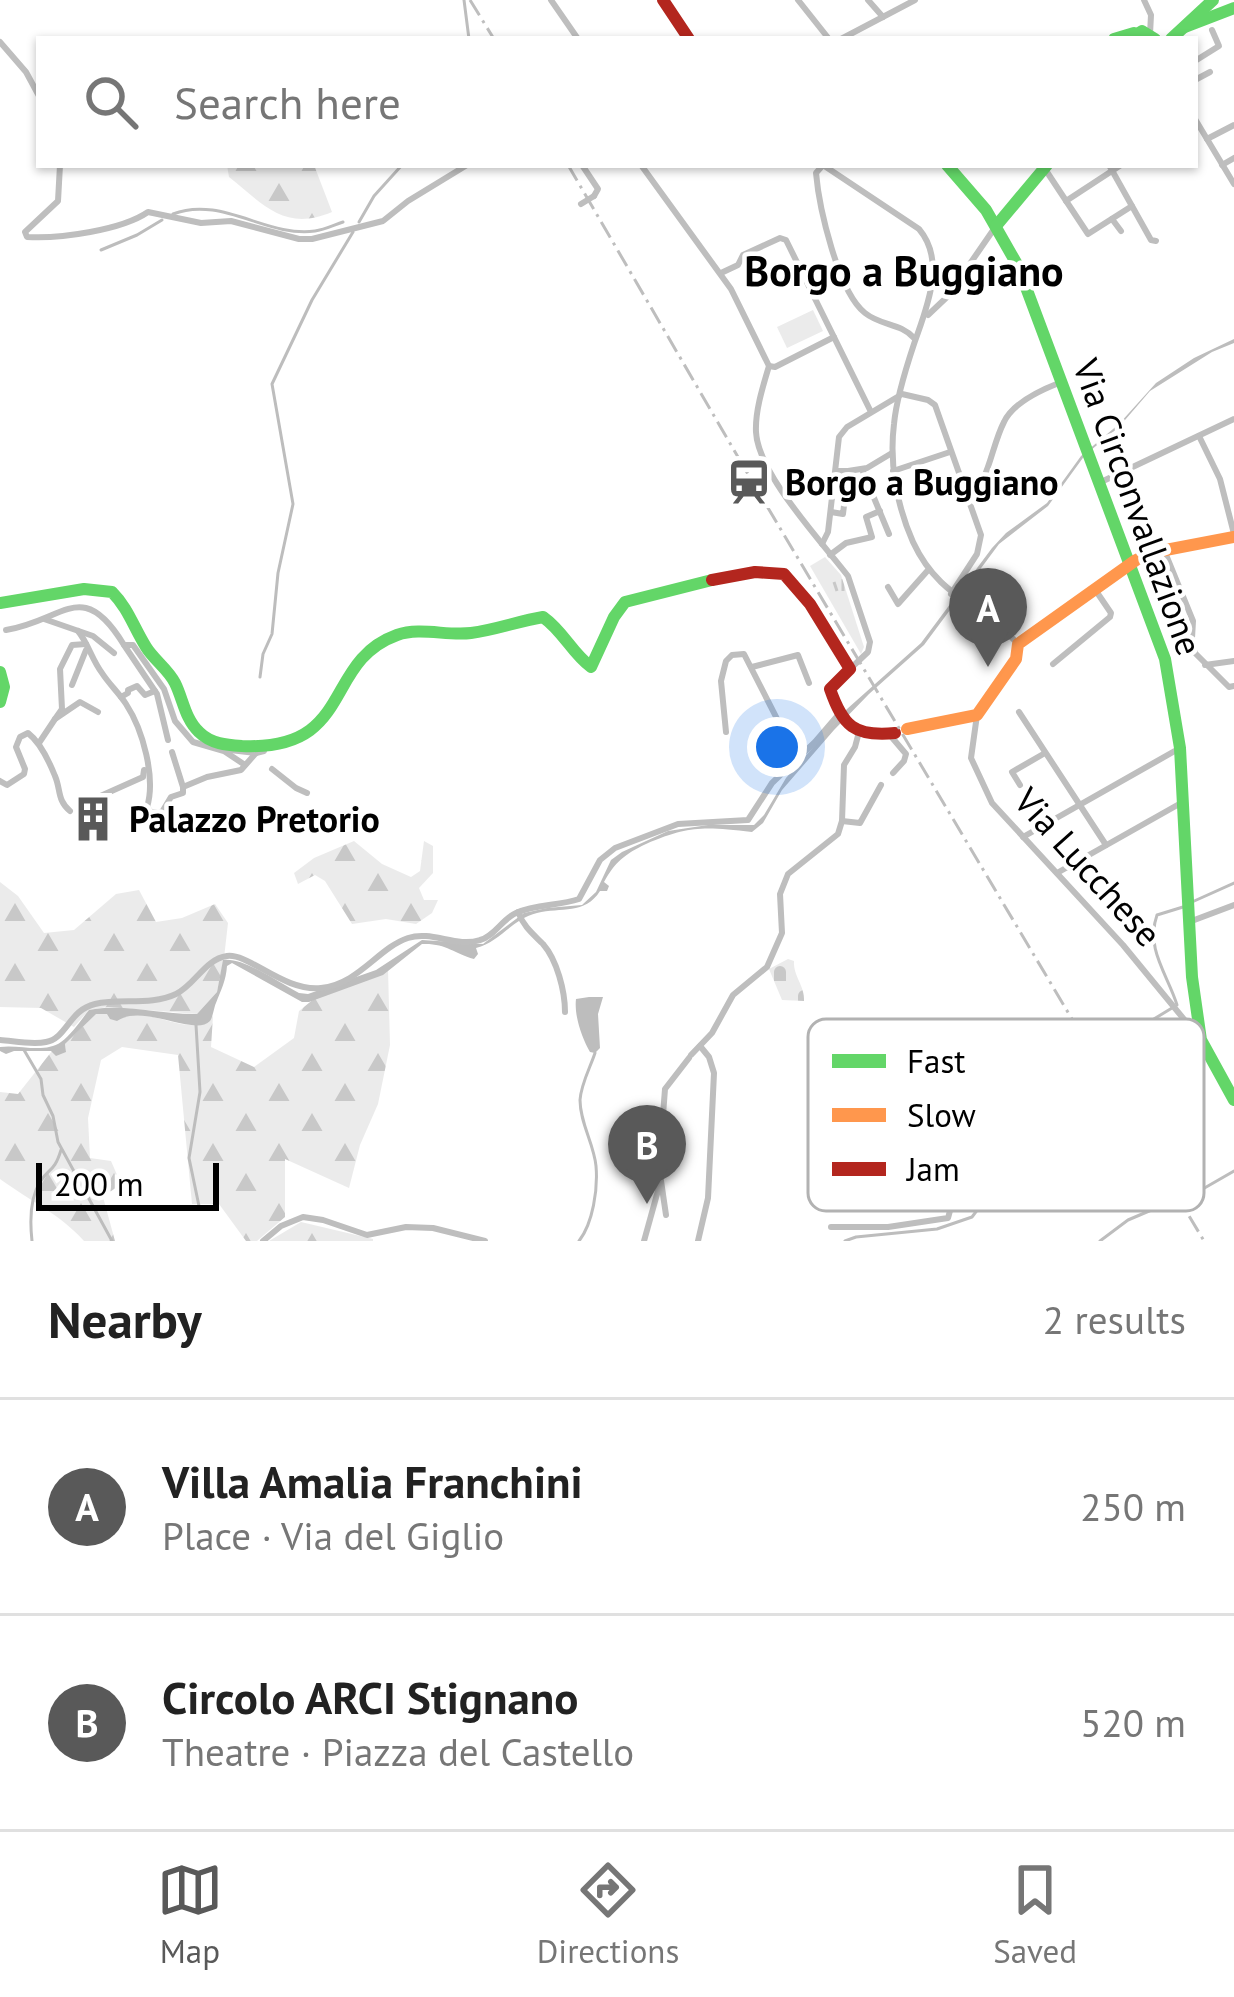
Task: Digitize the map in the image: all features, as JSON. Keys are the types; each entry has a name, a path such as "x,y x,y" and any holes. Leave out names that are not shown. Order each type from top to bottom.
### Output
{"street":[{"path":"550,0 576,36"},
{"path":"663,0 687,36"},
{"path":"798,0 828,36"},
{"path":"868,0 883,17"},
{"path":"847,36 915,0"},
{"path":"1144,0 1151,15 1144,35"},
{"path":"1176,34 1213,0 1232,11"},
{"path":"1176,34 1232,11"},
{"path":"1198,59 1219,46 1212,30"},
{"path":"0,42 36,90"},
{"path":"1198,78 1210,72"},
{"path":"1198,123 1234,184"},
{"path":"1207,139 1234,124"},
{"path":"1222,165 1234,158"},
{"path":"60,168 58,201 25,232 27,237 71,236 137,220 148,212 201,223 231,221 312,239 383,221 462,168"},
{"path":"581,204 598,189 584,168"},
{"path":"643,168 721,273 769,366 756,427 760,449 776,480 849,578 870,642 864,657 830,689 842,719 859,732 897,732 976,715 1016,659 1018,644 1130,562 1234,536 1220,479 1199,436"},
{"path":"818,168 820,202 833,251 854,299 868,315 914,335 915,342"},
{"path":"828,168 925,236 933,259 932,280 895,416 893,471 910,533 929,569 951,594 1018,644"},
{"name":"Via Circonvallazione","path":"950,168 996,226 1018,266 1165,659 1180,748 1199,1019"},
{"path":"925,318 947,297 996,226 1045,168"},
{"path":"1047,168 1088,234 1132,206"},
{"path":"1066,201 1110,168 1151,240 1156,241"},
{"path":"1112,219 1121,231"},
{"path":"721,273 738,266 743,255 780,238 786,240 871,412"},
{"path":"769,366 834,338"},
{"path":"968,501 978,490 1007,416 1059,383"},
{"path":"826,550 839,436 902,394 934,403 981,541 951,594"},
{"path":"1101,482 1234,418"},
{"path":"893,471 950,452"},
{"path":"835,470 862,469 892,453"},
{"path":"862,469 889,534"},
{"path":"830,512 843,514 848,471"},
{"path":"826,550 872,537 866,517 880,511"},
{"path":"1164,550 1193,621 1195,653 1229,687 1234,686"},
{"path":"888,586 898,604 929,569"},
{"path":"236,754 306,736 364,658 400,634 460,634 545,617 591,667 615,613 625,602 757,571 786,575 850,670"},
{"path":"0,603 77,588 112,592 129,611 147,649 173,679 191,724 236,754 244,765"},
{"path":"1053,664 1110,617 1094,588"},
{"path":"3,630 88,607 108,621 156,691 168,740"},
{"path":"44,620 93,636 114,653"},
{"path":"78,631 131,714 148,763 152,788 147,807 151,812 159,814 171,796 183,794 185,786 172,752"},
{"path":"37,740 62,709 62,664 72,645 86,647"},
{"path":"124,645 133,645 154,674 175,721 193,742 260,750"},
{"path":"72,685 86,647"},
{"path":"726,732 721,681 726,661 744,654 797,758"},
{"path":"752,667 798,655 809,683"},
{"path":"1205,665 1234,661"},
{"path":"0,672 4,687 0,702"},
{"path":"121,697 137,686 145,695 156,691"},
{"path":"55,719 80,702 98,712"},
{"path":"1018,712 1106,845"},
{"name":"Via Lucchese","path":"976,715 970,748 992,803 1132,954 1184,1019"},
{"path":"0,1040 51,1041 85,1007 175,994 226,956 237,956 291,984 323,988 359,973 407,938 422,935 478,941 518,912 577,900 603,856 642,838 678,824 745,821 772,784 842,719"},
{"path":"666,1215 659,1140 665,1089 712,1033 733,995 767,968 782,933 781,894 786,878 832,841 842,821 844,765 859,732"},
{"path":"893,773 906,754 897,732"},
{"path":"0,782 7,785 24,774 16,747 28,733 37,740 57,780 60,800 70,811"},
{"path":"1023,837 1180,748"},
{"path":"185,786 242,770 260,750"},
{"path":"1020,784 1012,772 1045,753"},
{"path":"272,769 307,793"},
{"path":"87,802 143,777 144,770"},
{"path":"842,821 860,823 880,785"},
{"path":"1057,873 1181,803"},
{"path":"1189,922 1234,905"},
{"path":"518,912 548,951 565,1012"},
{"path":"1204,1044 1227,1071 1234,1100"},
{"path":"698,1241 708,1198 714,1073 700,1046"},
{"path":"644,1241 660,1184"},
{"path":"832,1227 888,1227 948,1218 950,1211"},
{"path":"263,1241 280,1226 303,1217 367,1235 406,1227 434,1228 484,1241"}],"green space":[{"path":"228,168 315,168 332,212 301,219 276,213 229,177"},
{"path":"813,310 823,331 787,348 777,327"},
{"path":"825,557 841,575 864,647 861,654 810,566"},
{"path":"354,841 382,864 411,877 420,871 424,841 433,846 433,873 419,888 424,900 438,900 432,913 416,924 386,919 352,924 325,881 315,875 298,884 294,873 314,858"},
{"path":"0,882 18,896 44,933 74,930 116,894 139,890 156,922 182,918 215,904 228,923 217,992 197,1014 108,1007 89,1010 74,1027 41,1008 0,1007"},
{"path":"788,959 794,961 804,1001 782,1000 769,969"},
{"path":"388,969 390,1045 378,1104 360,1145 349,1188 285,1159 285,1217 257,1241 246,1241 219,1204 192,1204 178,1055 122,1047 101,1060 88,1118 90,1158 111,1161 121,1184 103,1197 115,1241 84,1241 55,1215 0,1179 0,1092 18,1094 52,1051 66,1052 65,1044 95,1014 108,1013 117,1020 142,1015 192,1025 213,1016 211,1047 254,1067 294,1038 299,1011 320,994"},
{"path":"301,1222 373,1239 373,1241 269,1241"}],"shaded area":[{"path":"1234,339 1150,391 1119,427 1085,455 1048,506 999,544 924,645 834,730 752,832 698,829 646,844 612,869 604,882 607,891 580,907 528,916 492,941 476,948 474,959 422,944 383,975 309,1002 232,963 227,966 211,1019 203,1025 140,1016 117,1021 96,1014 65,1044 66,1052 56,1056 51,1051 0,1051 0,1047 54,1046 89,1010 197,1014 217,992 223,960 250,966 308,994 376,970 422,940 483,944 524,913 582,905 596,892 611,860 668,831 754,825 786,778 847,709 921,643 992,548 1047,503 1081,456 1156,383"},
{"path":"603,997 598,1014 600,1048 595,1053 587,1046 576,1012 576,999"}],"waterway":[{"path":"464,0 469,36"},
{"path":"359,222 399,168"},
{"path":"173,214 209,210 297,232 343,222"},
{"path":"101,250 162,220"},
{"path":"260,677 272,634 278,573 293,504 272,384 312,300 353,232"},
{"path":"1192,902 1234,883"},
{"path":"1177,1005 1156,951 1154,927 1157,915 1183,907"},
{"path":"1154,1019 1172,1008"},
{"path":"196,1025 200,1092 189,1158 199,1206"},
{"path":"24,1050 41,1079 58,1142 112,1241"},
{"path":"579,1241 591,1215 596,1185 595,1158 580,1100 595,1053"},
{"path":"32,1241 34,1195 61,1150"},
{"path":"1204,1188 1234,1171"},
{"path":"845,1241 937,1229 976,1211"},
{"path":"1100,1241 1149,1211"}],"railway":[{"path":"470,0 492,36"},
{"path":"570,168 1072,1019"},
{"path":"1186,1211 1204,1241"}],"traffic: fast":[{"path":"1174,36 1213,0"},
{"path":"1185,27 1234,8"},
{"path":"1134,36 1142,31 1150,36"},
{"path":"1124,36 1134,33"},
{"path":"950,168 986,210 1018,266 1165,659 1180,748 1198,1019"},
{"path":"996,226 1044,168"},
{"path":"0,603 84,589 112,592 149,652 172,678 194,727 214,741 242,746 278,744 303,735 321,720 357,664 397,635 471,633 543,617 591,667 625,602 712,580"},
{"path":"0,672 4,687 0,702"},
{"path":"1204,1045 1234,1100"}],"traffic: slow":[{"path":"907,729 977,715 1016,659 1018,644 1136,560 1150,553 1234,537"}],"traffic: jam":[{"path":"663,0 687,36"},
{"path":"712,580 755,572 784,574 810,604 850,669 830,689 845,720 860,731 895,733"}],"place":[{"name":"Borgo a Buggiano","path":"749,482"},
{"name":"Villa Amalia Franchini","path":"988,667"},
{"name":"Palazzo Pretorio","path":"93,819"},
{"name":"Circolo ARCI Stignano","path":"647,1204"}],"district":[{"name":"Borgo a Buggiano","path":"904,271"}]}
